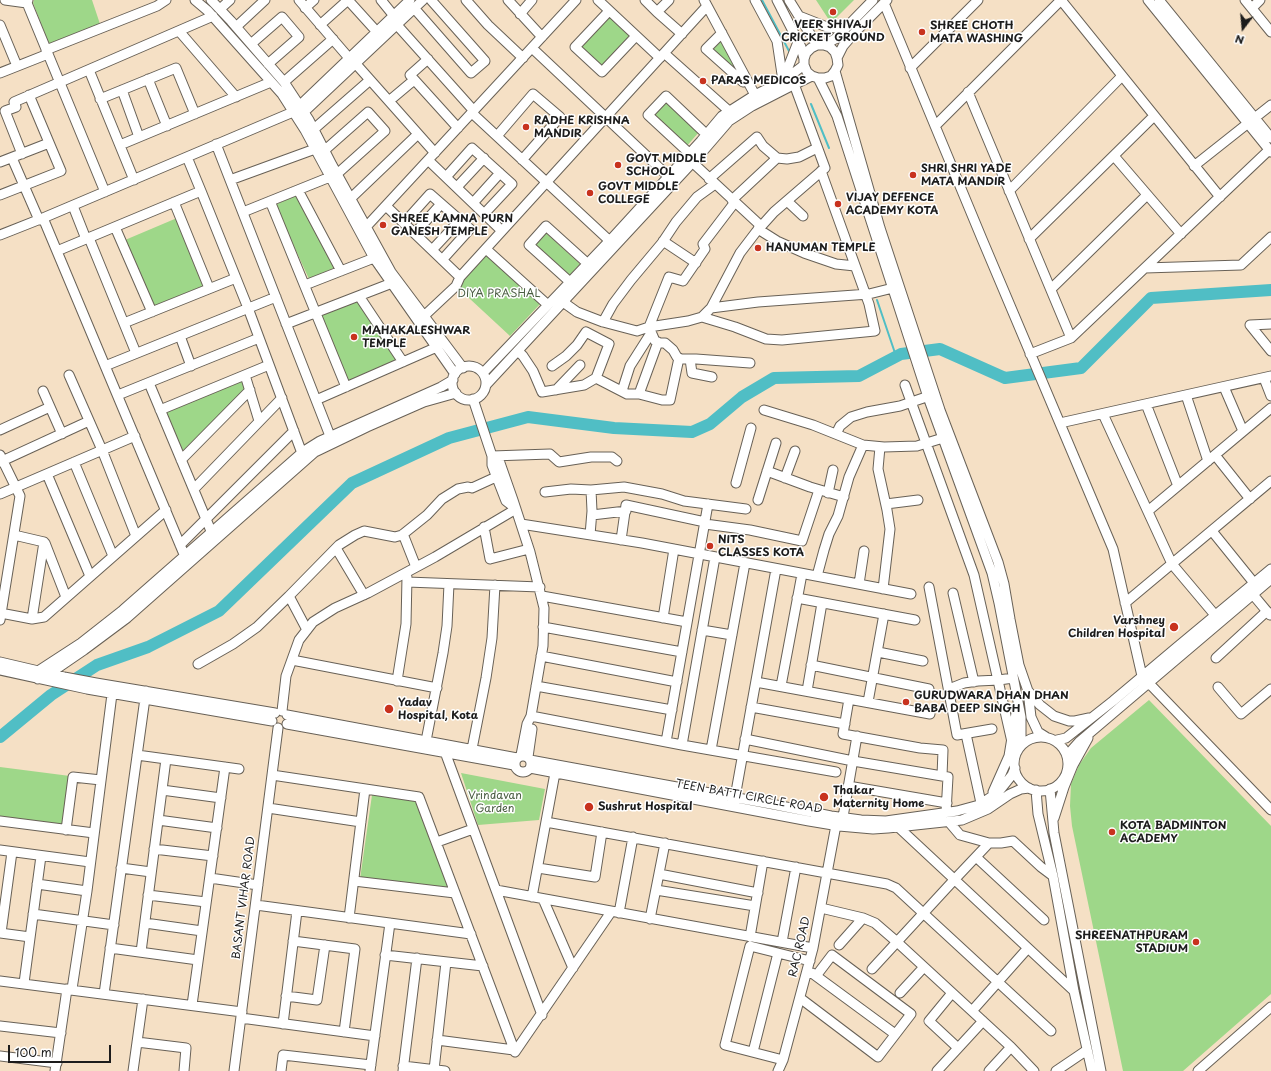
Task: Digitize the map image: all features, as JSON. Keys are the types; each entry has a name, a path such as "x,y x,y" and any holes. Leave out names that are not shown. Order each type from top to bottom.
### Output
{"street":[{"path":"5,0 27,1 105,192"},
{"path":"0,72 157,6 166,0"},
{"path":"195,0 213,16 271,82 299,110 314,129 325,150 334,176 374,258 437,347 454,377 453,387 456,393 460,397 475,403"},
{"path":"211,0 284,82 299,110 315,149 350,199 391,272 463,368"},
{"path":"220,9 230,0"},
{"path":"236,27 266,0"},
{"path":"299,0 435,153"},
{"path":"305,8 314,0"},
{"path":"320,25 348,0 377,32"},
{"path":"381,0 473,112 522,160 612,243"},
{"path":"0,235 74,206 216,144 299,110 412,4 422,0"},
{"path":"412,4 472,74 485,61 431,0"},
{"path":"466,0 488,25 523,58"},
{"path":"508,0 542,37"},
{"path":"520,14 532,0"},
{"path":"366,228 576,0"},
{"path":"598,0 636,36 729,111"},
{"path":"645,0 682,34"},
{"path":"657,12 669,0"},
{"path":"755,0 777,41 783,81"},
{"path":"777,0 798,42 807,72 815,77 837,116 893,288 910,329"},
{"path":"486,385 518,351 559,300 612,243 692,162 729,121 752,106 794,84 815,77 825,78 831,76 835,71 838,65 835,52 830,47 820,45 789,0"},
{"path":"483,373 548,306 559,300 570,282 612,243 668,176 722,116 755,95 783,81 804,62 806,52 811,48 834,38 873,0"},
{"path":"910,68 978,0"},
{"path":"934,126 1061,0 1220,197"},
{"path":"1148,0 1251,121 1271,138"},
{"path":"1031,356 1071,338 1270,151 1251,121 1159,0"},
{"path":"1245,0 1271,32"},
{"path":"1252,8 1260,0"},
{"path":"837,58 843,46 885,2 934,126 1113,549 1145,680 1269,805"},
{"path":"424,316 456,286 460,277 502,230 682,34 705,3 755,95"},
{"path":"609,11 575,47 602,72 636,36"},
{"path":"22,154 5,111 16,107 14,102 213,16"},
{"path":"799,16 827,27 836,28 848,25"},
{"path":"251,44 282,17 299,36 268,64"},
{"path":"352,61 377,32 396,20"},
{"path":"0,25 17,66"},
{"path":"179,31 236,97"},
{"path":"722,33 706,49 743,82 747,80"},
{"path":"284,82 333,40"},
{"path":"783,81 798,42"},
{"path":"532,48 668,176"},
{"path":"428,59 410,75 458,128"},
{"path":"100,99 176,68 195,114"},
{"path":"89,70 134,180"},
{"path":"280,719 426,741 523,760 843,817 894,824 946,812 957,811 981,803 1000,790 1012,775 1022,729 1018,700 998,597 992,573 943,438 835,71"},
{"path":"1009,191 1122,76"},
{"path":"148,79 167,126"},
{"path":"314,129 370,80"},
{"path":"389,101 414,80"},
{"path":"783,81 794,84"},
{"path":"120,146 271,82"},
{"path":"559,300 577,312 603,322 637,331 650,330 702,317 711,308 740,253 759,228 786,201 825,168 794,84"},
{"path":"122,90 139,137"},
{"path":"968,92 1071,338"},
{"path":"497,136 533,94 560,118 522,160"},
{"path":"0,196 61,171 29,95"},
{"path":"690,153 648,115 666,96 706,134"},
{"path":"1194,166 1271,105"},
{"path":"243,212 334,176 385,131 368,112 325,150"},
{"path":"1030,239 1154,116"},
{"path":"350,199 418,134"},
{"path":"603,322 613,304 663,241 687,207 757,137 776,158 787,159 799,157 818,148"},
{"path":"0,162 49,143"},
{"path":"216,144 332,440"},
{"path":"446,177 472,148 512,184 484,214"},
{"path":"230,180 315,149"},
{"path":"1114,156 1181,234"},
{"path":"186,157 248,308 303,457"},
{"path":"12,158 57,251 188,564"},
{"path":"457,187 484,158"},
{"path":"622,391 630,366 650,330 670,277 683,281 705,249 703,244 734,201 776,158"},
{"path":"428,160 502,230"},
{"path":"692,162 734,201 759,228 778,240 804,253 836,264 855,266"},
{"path":"702,317 735,327 766,339 782,340 875,331 865,294 821,171"},
{"path":"473,203 500,173"},
{"path":"298,190 341,271"},
{"path":"57,251 201,191"},
{"path":"404,223 430,194 470,229 442,260"},
{"path":"1050,290 1147,195"},
{"path":"270,201 346,387"},
{"path":"786,201 803,216"},
{"path":"174,202 209,288"},
{"path":"415,233 441,204"},
{"path":"74,206 136,353"},
{"path":"386,206 460,277"},
{"path":"432,250 460,220"},
{"path":"570,282 529,245 546,226 588,264"},
{"path":"114,227 152,312"},
{"path":"1145,268 1241,265 1271,237"},
{"path":"663,241 696,263"},
{"path":"486,249 548,306"},
{"path":"305,285 374,258"},
{"path":"124,323 236,278"},
{"path":"286,324 392,283"},
{"path":"711,308 758,302 865,294 893,288"},
{"path":"359,296 403,362"},
{"path":"105,366 276,297"},
{"path":"1271,324 1250,325 1271,351"},
{"path":"650,330 655,341 666,343 677,357 681,359 750,363"},
{"path":"518,351 533,371 542,392 584,386 596,378 609,344 586,332 577,345 566,356 552,366"},
{"path":"180,336 191,366"},
{"path":"118,395 259,338"},
{"path":"639,394 658,342"},
{"path":"316,400 437,347"},
{"path":"596,378 628,394 639,394 662,400 670,400 679,358"},
{"path":"690,359 692,373 712,377"},
{"path":"160,410 269,365"},
{"path":"556,390 580,365"},
{"path":"38,675 123,610 211,531 303,457 315,452 332,440 434,390 454,377 463,368 472,366 479,369 486,379 484,392 475,403"},
{"path":"69,375 102,450 136,536"},
{"path":"246,375 259,422"},
{"path":"1060,423 1268,377 1271,396"},
{"path":"149,383 211,531"},
{"path":"905,385 974,575 1012,742"},
{"path":"1224,387 1243,431"},
{"path":"181,460 250,390"},
{"path":"43,392 62,434"},
{"path":"332,440 424,402 456,393"},
{"path":"836,434 840,426 851,417 866,412 900,406 931,395"},
{"path":"931,395 998,562 1004,584 1019,665 1028,691 1031,717 1034,726 1038,732 1056,741 1062,746 1068,760 1068,768 1060,783 1046,790 1032,789 1022,783 1014,768"},
{"path":"1186,395 1211,458 1250,499"},
{"path":"194,489 282,398"},
{"path":"475,403 492,456 492,465 496,477 506,501 516,509"},
{"path":"1146,404 1178,486"},
{"path":"0,430 50,407"},
{"path":"1148,511 1271,408"},
{"path":"764,410 813,425 862,445 880,447 917,446 943,438"},
{"path":"1103,414 1172,564 1215,615"},
{"path":"89,422 1,459 20,496 14,535 3,584 0,615 32,619 44,617 166,510"},
{"path":"736,483 751,428"},
{"path":"180,545 294,431"},
{"path":"0,494 135,436"},
{"path":"758,500 776,443"},
{"path":"817,576 829,534 838,516 849,477 862,445"},
{"path":"880,447 878,469 890,528 883,589"},
{"path":"785,478 795,451"},
{"path":"492,456 550,454 559,462 598,457 612,457 617,461"},
{"path":"492,456 500,463 516,509 529,549 544,608 541,656 531,716 527,724 523,760"},
{"path":"51,678 84,650 127,618 188,564 303,457"},
{"path":"74,462 113,556"},
{"path":"621,540 626,505 705,523 750,530 802,541 833,470"},
{"path":"767,471 844,497"},
{"path":"47,474 90,576"},
{"path":"198,664 258,628 336,548 355,535 364,531 372,531 395,537 403,534 427,515 442,499 458,488 472,488 496,477"},
{"path":"1125,603 1271,481"},
{"path":"545,492 571,489 591,490 624,486 662,494 684,501 746,509"},
{"path":"590,535 592,515 591,490"},
{"path":"886,504 918,500"},
{"path":"666,742 708,504"},
{"name":"BASANT VIHAR ROAD","path":"234,1071 286,676 299,640 313,622 334,608 364,595 407,572 516,509"},
{"path":"592,515 626,511"},
{"path":"521,524 621,540 911,594"},
{"path":"484,527 490,559 529,549"},
{"path":"1212,531 1269,614 1216,658"},
{"path":"403,534 416,567"},
{"path":"14,535 44,542"},
{"path":"44,542 66,598"},
{"path":"32,619 44,542"},
{"path":"336,548 364,595"},
{"path":"663,618 674,550"},
{"path":"859,584 864,551"},
{"path":"682,745 715,557"},
{"path":"711,750 745,563"},
{"path":"733,807 776,569"},
{"path":"1056,741 1066,738 1145,680 1252,589 1271,569"},
{"path":"397,681 406,624 407,572"},
{"path":"781,686 802,574"},
{"path":"1068,760 1071,751 1079,742 1215,615 1252,589 1271,580"},
{"path":"407,582 495,585 541,592 687,622"},
{"path":"426,741 437,688 447,626 449,584"},
{"path":"472,749 492,638 495,585"},
{"path":"929,587 958,735 992,730"},
{"path":"953,593 974,682"},
{"path":"289,596 307,630"},
{"path":"798,598 915,620"},
{"path":"807,691 822,603"},
{"path":"868,702 884,614"},
{"path":"543,627 682,652"},
{"path":"702,630 732,635"},
{"path":"878,652 923,661"},
{"path":"541,656 676,682"},
{"path":"292,660 437,688"},
{"path":"0,662 38,675"},
{"path":"811,665 929,689"},
{"path":"0,670 38,675 87,689 112,694 145,695"},
{"path":"51,678 64,677 96,683 145,695 280,719 445,752 523,760"},
{"path":"949,689 964,683 1013,678"},
{"path":"756,682 930,714"},
{"path":"536,686 672,710"},
{"path":"1218,687 1241,714 1271,689"},
{"path":"1028,691 1048,712 1060,718 1076,721 1094,717"},
{"path":"0,1056 56,1067 60,1033 87,891 112,694"},
{"path":"104,994 145,695"},
{"path":"849,699 843,734 920,748 943,750 942,776"},
{"path":"991,797 1009,756 1018,700"},
{"path":"751,707 845,724"},
{"path":"531,716 682,745 836,772"},
{"path":"1053,824 1064,787 1073,765 1091,732"},
{"path":"966,734 981,803"},
{"path":"843,817 857,736"},
{"path":"1018,750 1027,741 1039,737 1046,737"},
{"path":"745,739 853,761 948,777 946,812"},
{"path":"445,752 542,1015"},
{"path":"137,755 239,769"},
{"path":"141,952 166,759"},
{"name":"TEEN BATTI CIRCLE ROAD","path":"523,760 554,773 733,807 836,825 873,829 894,824 950,822 962,820 988,809 1010,794 1032,789"},
{"path":"192,1005 225,767"},
{"path":"532,897 554,773"},
{"path":"272,775 419,797 514,1050"},
{"path":"66,830 73,776 101,780"},
{"path":"848,786 947,803"},
{"path":"349,918 365,789"},
{"path":"1032,789 1053,876 1074,991 1092,1071"},
{"path":"1050,789 1053,824 1085,995 1101,1071"},
{"path":"162,790 221,798"},
{"path":"268,808 361,822"},
{"path":"158,820 217,828"},
{"path":"0,821 94,833"},
{"path":"546,822 796,866 887,884 896,888 1051,1031"},
{"path":"950,822 960,835 989,843 1013,841 1053,876"},
{"path":"894,824 1074,991"},
{"name":"RAC ROAD","path":"778,1071 783,1060 809,965 836,825"},
{"path":"437,842 473,829"},
{"path":"538,868 595,877 602,832"},
{"path":"437,1040 514,1050 516,1052 573,968 615,913 634,837"},
{"path":"650,919 665,843"},
{"path":"872,969 989,843"},
{"path":"154,849 213,856"},
{"path":"0,850 90,862"},
{"path":"12,852 1,933 30,937"},
{"path":"24,983 41,856"},
{"path":"976,857 1044,920"},
{"path":"750,936 763,861"},
{"path":"782,942 796,866"},
{"path":"121,868 151,872"},
{"path":"659,874 758,893"},
{"path":"210,878 258,885"},
{"path":"354,881 456,893"},
{"path":"37,884 87,891"},
{"path":"496,890 615,913 813,948"},
{"path":"656,890 755,906"},
{"path":"148,895 206,902"},
{"path":"543,899 573,968"},
{"path":"256,905 470,934"},
{"path":"821,908 863,918 875,924 897,942 983,1021 1034,1071"},
{"path":"283,1024 296,911"},
{"path":"33,914 114,925"},
{"path":"839,945 863,918"},
{"path":"145,923 202,930"},
{"path":"281,1071 283,1055 338,1061 371,1068 390,923"},
{"path":"293,941 355,949 344,1032"},
{"path":"286,996 317,1000 325,945"},
{"path":"783,1060 725,1045 750,946 778,953 809,965 816,976 895,1034"},
{"path":"110,948 198,960"},
{"path":"972,1011 1028,948"},
{"path":"753,1052 778,953"},
{"path":"386,955 483,966"},
{"path":"800,998 878,1057 911,1014 832,955 816,976"},
{"path":"416,958 403,1069 445,1071"},
{"path":"434,1070 446,962"},
{"path":"900,993 924,967"},
{"path":"0,981 192,1005 283,1024 375,1036"},
{"path":"952,993 929,1021 958,1048"},
{"path":"133,1071 143,999"},
{"path":"1198,1071 1271,1007"},
{"path":"937,1071 983,1021"},
{"path":"0,1026 60,1033"},
{"path":"137,1042 186,1048 184,1071"},
{"path":"989,1071 1011,1047"},
{"path":"1056,1071 1087,1050"},
{"path":"337,1071 338,1061"}],"green space":[{"path":"34,0 92,0 100,24 49,44 33,3"},
{"name":"VEER SHIVAJI CRICKET GROUND","path":"816,0 854,0 831,23"},
{"path":"609,17 630,37 602,67 580,47"},
{"path":"721,39 741,76 711,47"},
{"path":"665,101 699,132 686,147 651,115"},
{"path":"296,195 334,268 309,279 275,205"},
{"path":"177,218 206,286 154,308 125,240"},
{"path":"545,232 580,264 567,278 532,245"},
{"name":"DIYA PRASHAL","path":"487,253 541,303 510,336 456,286"},
{"path":"357,299 399,360 348,382 320,314"},
{"path":"243,380 246,388 182,457 165,413"},
{"path":"1149,700 1271,826 1271,994 1183,1071 1123,1071 1072,826 1070,806 1071,784 1079,765 1091,748"},
{"path":"0,767 70,776 64,826 0,818"},
{"name":"Vrindavan Garden","path":"461,773 545,789 539,820 478,825"},
{"path":"372,795 416,800 449,890 360,879"}],"waterway":[{"path":"762,0 789,51"},
{"path":"811,104 829,148"},
{"path":"0,737 51,695 97,665 148,647 219,611 352,483 449,438 528,417 614,428 692,432 710,424 742,397 774,378 859,376 901,354 940,349 1005,378 1081,368 1151,298 1271,290"},
{"path":"877,300 896,356"}],"place":[{"name":"VEER SHIVAJI CRICKET GROUND","path":"833,12"},
{"name":"SHREE CHOTH MATA WASHING","path":"922,32"},
{"name":"PARAS MEDICOS","path":"703,81"},
{"name":"RADHE KRISHNA MANDIR","path":"526,127"},
{"name":"GOVT MIDDLE SCHOOL","path":"618,165"},
{"name":"SHRI SHRI YADE MATA MANDIR","path":"913,175"},
{"name":"GOVT MIDDLE COLLEGE","path":"590,193"},
{"name":"VIJAY DEFENCE ACADEMY KOTA","path":"838,204"},
{"name":"SHREE KAMNA PURN GANESH TEMPLE","path":"383,225"},
{"name":"HANUMAN TEMPLE","path":"758,248"},
{"name":"MAHAKALESHWAR TEMPLE","path":"354,337"},
{"name":"NITS CLASSES KOTA","path":"710,546"},
{"name":"Varshney Children Hospital","path":"1174,627"},
{"name":"GURUDWARA DHAN DHAN BABA DEEP SINGH","path":"906,702"},
{"name":"Yadav Hospital, Kota","path":"389,709"},
{"name":"Thakar Maternity Home","path":"824,797"},
{"name":"Sushrut Hospital","path":"589,807"},
{"name":"KOTA BADMINTON ACADEMY","path":"1112,832"},
{"name":"SHREENATHPURAM STADIUM","path":"1196,942"}]}
